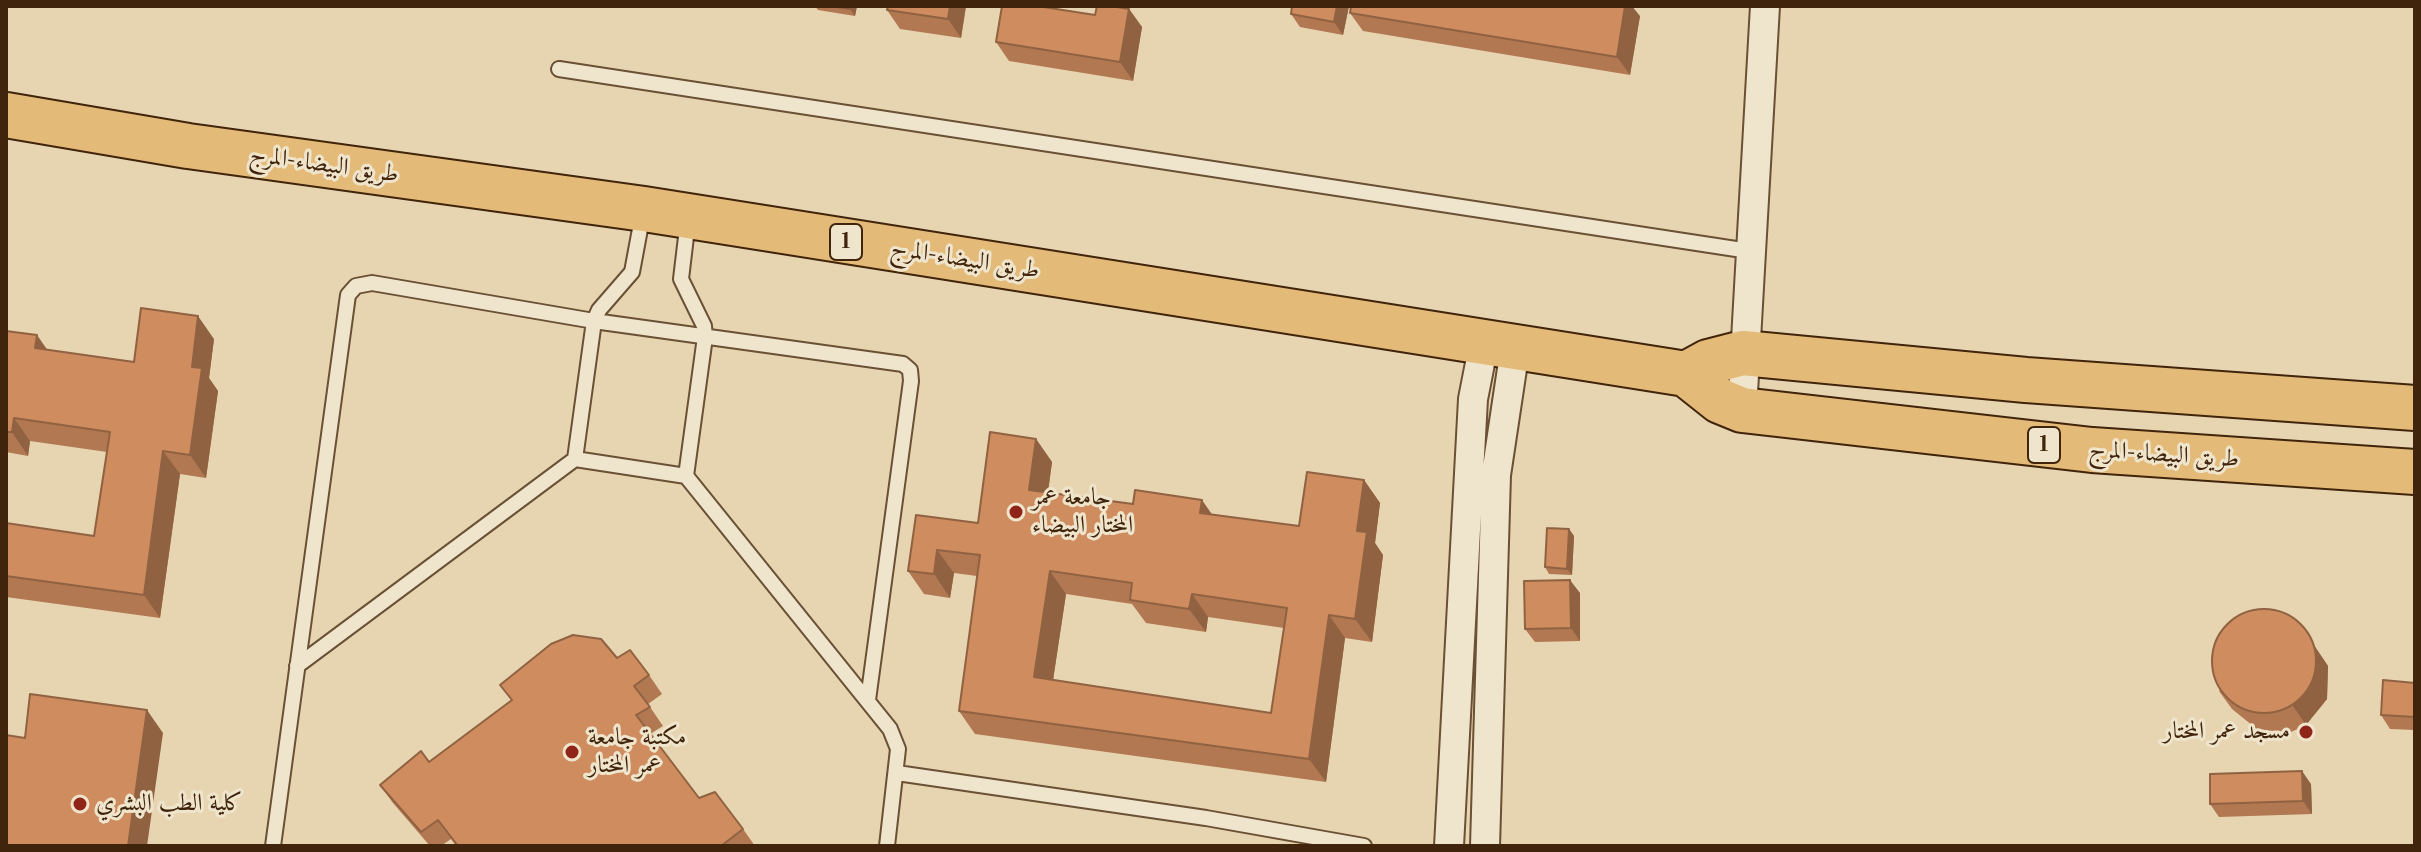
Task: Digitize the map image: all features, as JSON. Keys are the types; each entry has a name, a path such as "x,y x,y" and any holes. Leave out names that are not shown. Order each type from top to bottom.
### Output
{"highway":[{"name":"طريق البيضاء-المرج","path":"6,115 188,146 644,209 1686,374 1720,401 1742,410 2092,450 2415,472"},
{"path":"1686,374 1708,362 1743,353 2026,380 2415,408"}],"street":[{"path":"1742,410 1765,6"},
{"path":"1449,846 1473,399 1500,346"},
{"path":"1485,846 1500,346"}],"lane":[{"path":"559,69 1749,251"},
{"path":"575,459 594,321 599,310 632,272 644,209"},
{"path":"686,476 705,337 704,326 681,279 689,217"},
{"path":"273,846 348,295 356,286 372,283 594,321 903,364 910,370 911,381 868,700"},
{"path":"297,666 575,459 686,476 868,700 896,741 897,773 887,846"},
{"path":"897,773 1206,818 1364,846"}],"building":[{"path":"888,6 950,6 948,19 887,10"},
{"path":"1002,6 1037,6 1095,15 1097,6 1129,9 1120,62 996,42"},
{"path":"1292,6 1337,6 1334,22 1291,14"},
{"path":"1351,6 1625,6 1617,57 1350,13"},
{"path":"141,308 198,316 192,367 202,368 190,455 163,451 144,595 6,576 6,523 94,536 110,432 14,418 12,432 6,432 6,331 37,335 35,348 134,362"},
{"path":"990,432 1036,439 1029,490 1133,504 1135,490 1202,500 1200,513 1299,526 1307,472 1364,480 1357,531 1367,532 1355,619 1329,615 1309,759 959,711 980,555 937,550 934,574 908,571 916,515 978,523","holes":["1050,571 1132,583 1130,600 1189,609 1192,594 1287,608 1271,713 1034,677"]},
{"path":"1547,528 1569,529 1567,569 1545,567"},
{"path":"1570,580 1571,628 1525,629 1524,581"},
{"path":"2264,609 2284,613 2301,624 2312,641 2316,661 2312,681 2301,698 2284,709 2264,713 2244,709 2227,698 2216,681 2212,661 2216,641 2227,624 2244,613"},
{"name":"مكتبة جامعة عمر المختار","path":"573,635 601,639 617,658 630,650 649,675 634,686 650,707 636,715 699,798 715,792 743,829 721,846 458,846 438,820 421,832 380,785 421,751 429,762 512,700 500,685 551,644"},
{"path":"2383,680 2415,683 2415,717 2381,715"},
{"name":"كلية الطب البشري","path":"30,694 147,710 128,846 6,846 6,735 25,738"},
{"path":"2302,771 2303,801 2210,804 2210,774"}],"place":[{"name":"جامعة عمر المختار البيضاء","path":"1016,512"},
{"name":"مسجد عمر المختار","path":"2306,732"},
{"name":"مكتبة جامعة عمر المختار","path":"572,752"},
{"name":"كلية الطب البشري","path":"80,804"}]}
